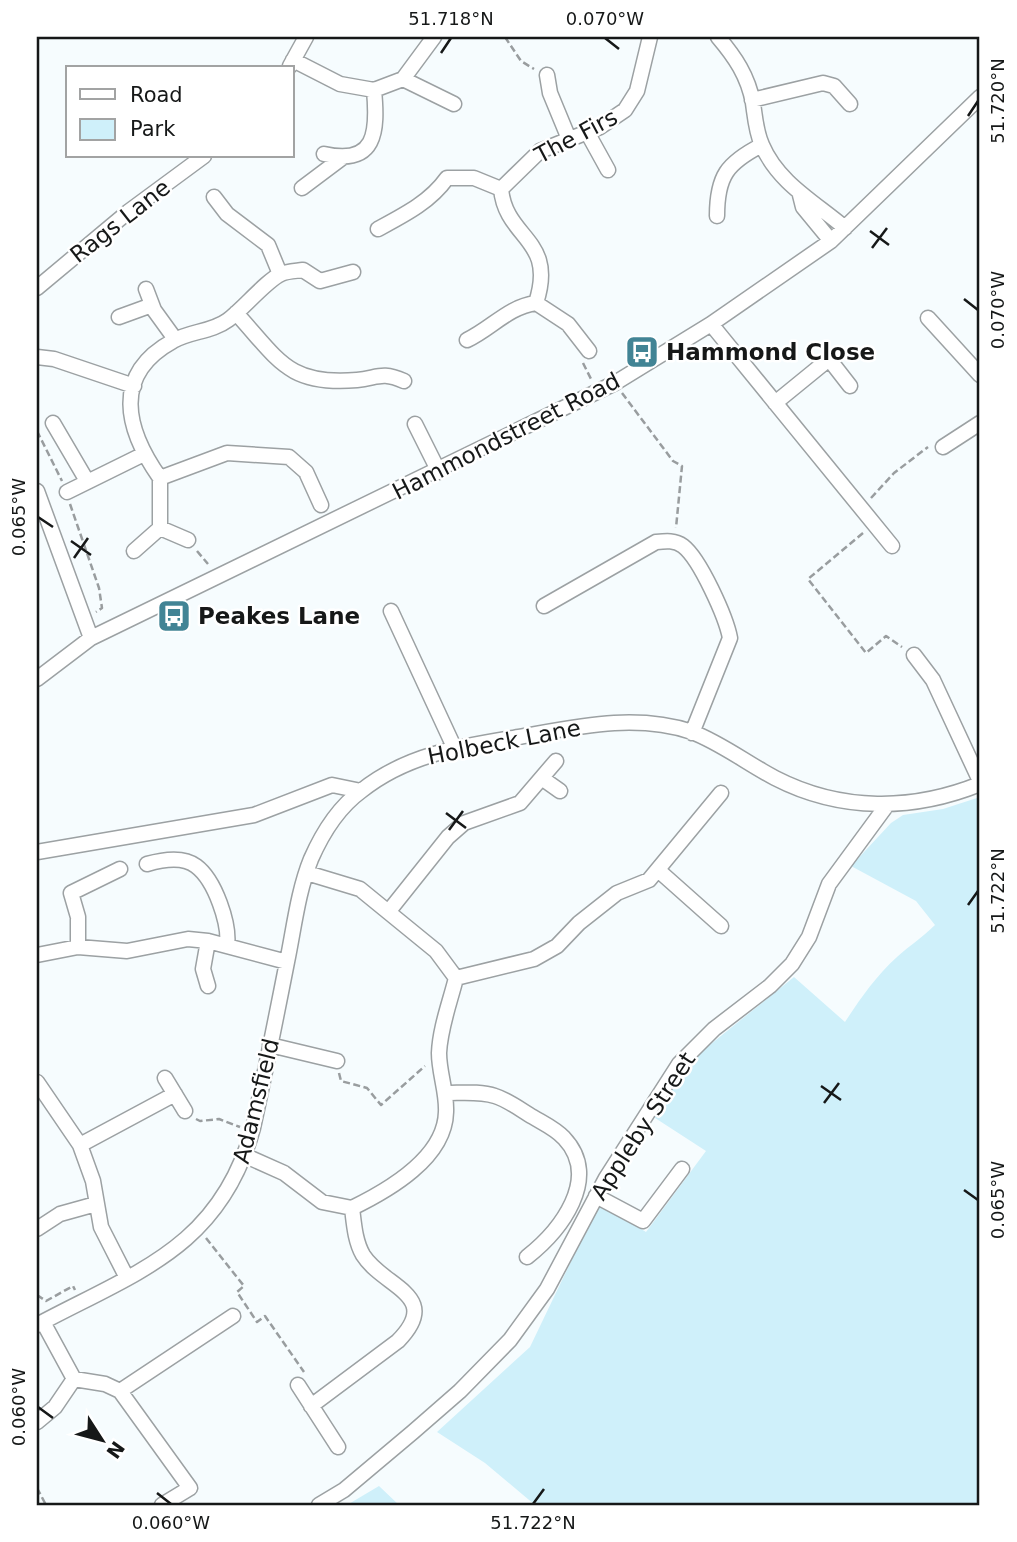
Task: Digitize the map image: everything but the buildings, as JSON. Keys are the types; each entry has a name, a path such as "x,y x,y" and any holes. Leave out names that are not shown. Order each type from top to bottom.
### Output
{"street":[{"path":"306,37 291,64 350,88 374,90 404,79 434,37"},
{"name":"The Firs","path":"501,189 540,151 618,117 630,105 637,91 650,37"},
{"path":"718,37 738,62 752,100 762,145 776,168 800,195 812,200 845,228"},
{"path":"547,75 550,93 569,139"},
{"path":"404,79 454,104"},
{"path":"752,100 823,83 834,86 850,104"},
{"path":"324,154 342,158 357,155 374,136 377,119 374,90"},
{"name":"Hammondstreet Road","path":"37,679 91,638 439,471 615,383 710,324 831,241 980,97"},
{"path":"587,132 608,170"},
{"path":"717,216 719,191 726,171 738,158 762,145"},
{"name":"Rags Lane","path":"37,288 128,212 201,158"},
{"path":"302,188 342,158"},
{"path":"379,229 412,211 438,191 447,178 474,178 501,189 509,215 531,242 539,257 542,277 536,303"},
{"path":"800,195 803,207 831,241"},
{"path":"214,197 228,214 268,245 280,274"},
{"path":"134,551 160,528 160,478 133,431 130,407 139,372 152,355 175,339 220,325 280,274 303,270 320,281 353,272"},
{"path":"146,289 152,305 175,339"},
{"path":"467,340 486,331 516,306 536,303 562,318 589,351"},
{"path":"120,317 152,305"},
{"path":"236,313 293,372 323,382 364,380 386,374 404,381"},
{"path":"928,318 980,375"},
{"path":"710,324 892,546"},
{"path":"37,357 54,359 134,386"},
{"path":"775,403 829,359 850,386"},
{"path":"53,423 86,481"},
{"path":"943,447 980,423"},
{"path":"415,424 439,471"},
{"path":"160,478 227,453 289,457 306,472 321,505"},
{"path":"67,492 144,454"},
{"path":"37,491 41,517 91,638"},
{"path":"160,528 188,540"},
{"path":"544,606 656,542 674,542 690,554 719,607 730,638 692,733"},
{"path":"391,611 454,747"},
{"path":"887,805 921,803 980,782 933,680 914,655"},
{"name":"Holbeck Lane","path":"361,790 418,758 454,747 577,727 639,721 692,733 800,789 840,801 887,805"},
{"path":"388,911 448,837 464,823 520,803 556,761"},
{"path":"543,779 560,791"},
{"path":"37,852 254,815 332,785 361,790"},
{"name":"Adamsfield","path":"40,1324 177,1249 200,1230 226,1196 246,1156 307,873 322,838 342,808 361,790"},
{"path":"456,978 534,959 557,946 579,923 617,893 649,880 721,793"},
{"name":"Appleby Street","path":"318,1505 344,1490 404,1440 496,1355 553,1279 596,1196 679,1064 713,1029 770,986 800,955 829,884 887,805"},
{"path":"148,864 170,860 195,865 207,879 225,916 228,926 227,946"},
{"path":"78,947 78,917 71,893 120,869"},
{"path":"658,870 722,926"},
{"path":"246,1156 284,1173 322,1202 352,1208 383,1191 434,1148 446,1122 446,1093 440,1058 456,978 436,951 360,889 307,873"},
{"path":"39,950 78,947 127,951 176,941 208,941 287,962"},
{"path":"208,941 203,969 208,986"},
{"path":"270,1045 337,1061"},
{"path":"165,1078 185,1111"},
{"path":"37,1082 80,1145 90,1171 101,1227 127,1278"},
{"path":"446,1093 486,1094 505,1100 559,1134 575,1154 580,1180 572,1203 557,1229 527,1257"},
{"path":"80,1145 175,1094"},
{"path":"596,1196 643,1221 682,1169"},
{"path":"37,1228 60,1214 96,1204"},
{"path":"312,1406 398,1341 410,1329 415,1316 414,1304 406,1293 365,1257 357,1243 352,1208"},
{"path":"120,1391 233,1316"},
{"path":"40,1324 75,1379 106,1384 120,1391 190,1488 162,1505"},
{"path":"37,1422 55,1407 75,1379"},
{"path":"298,1385 338,1447"}],"path":[{"path":"505,37 521,61 547,75"},
{"path":"615,383 673,461 682,466 674,542"},
{"path":"37,431 67,492 99,588 102,608 83,621"},
{"path":"859,505 874,496 894,473 931,445 943,447"},
{"path":"873,524 808,579 866,653 886,636 914,655"},
{"path":"188,540 218,576"},
{"path":"337,1061 341,1081 367,1088 381,1105 430,1062 440,1058"},
{"path":"185,1111 200,1121 219,1119 253,1128"},
{"path":"200,1230 244,1286 237,1292 257,1322 265,1316 305,1371 298,1385"},
{"path":"37,1295 46,1301 73,1286 82,1301"},
{"path":"37,1488 47,1505"}],"green space":[{"path":"980,797 980,1505 535,1505 485,1463 437,1432 530,1347 599,1203 646,1232 706,1151 652,1116 674,1083 701,1052 794,977 845,1022 882,972 935,925 916,901 851,866 891,823 903,815 943,809"},
{"path":"379,1486 399,1505 347,1505"}],"place":[{"name":"Hammond Close","path":"642,352"},
{"name":"Peakes Lane","path":"174,616"}]}
